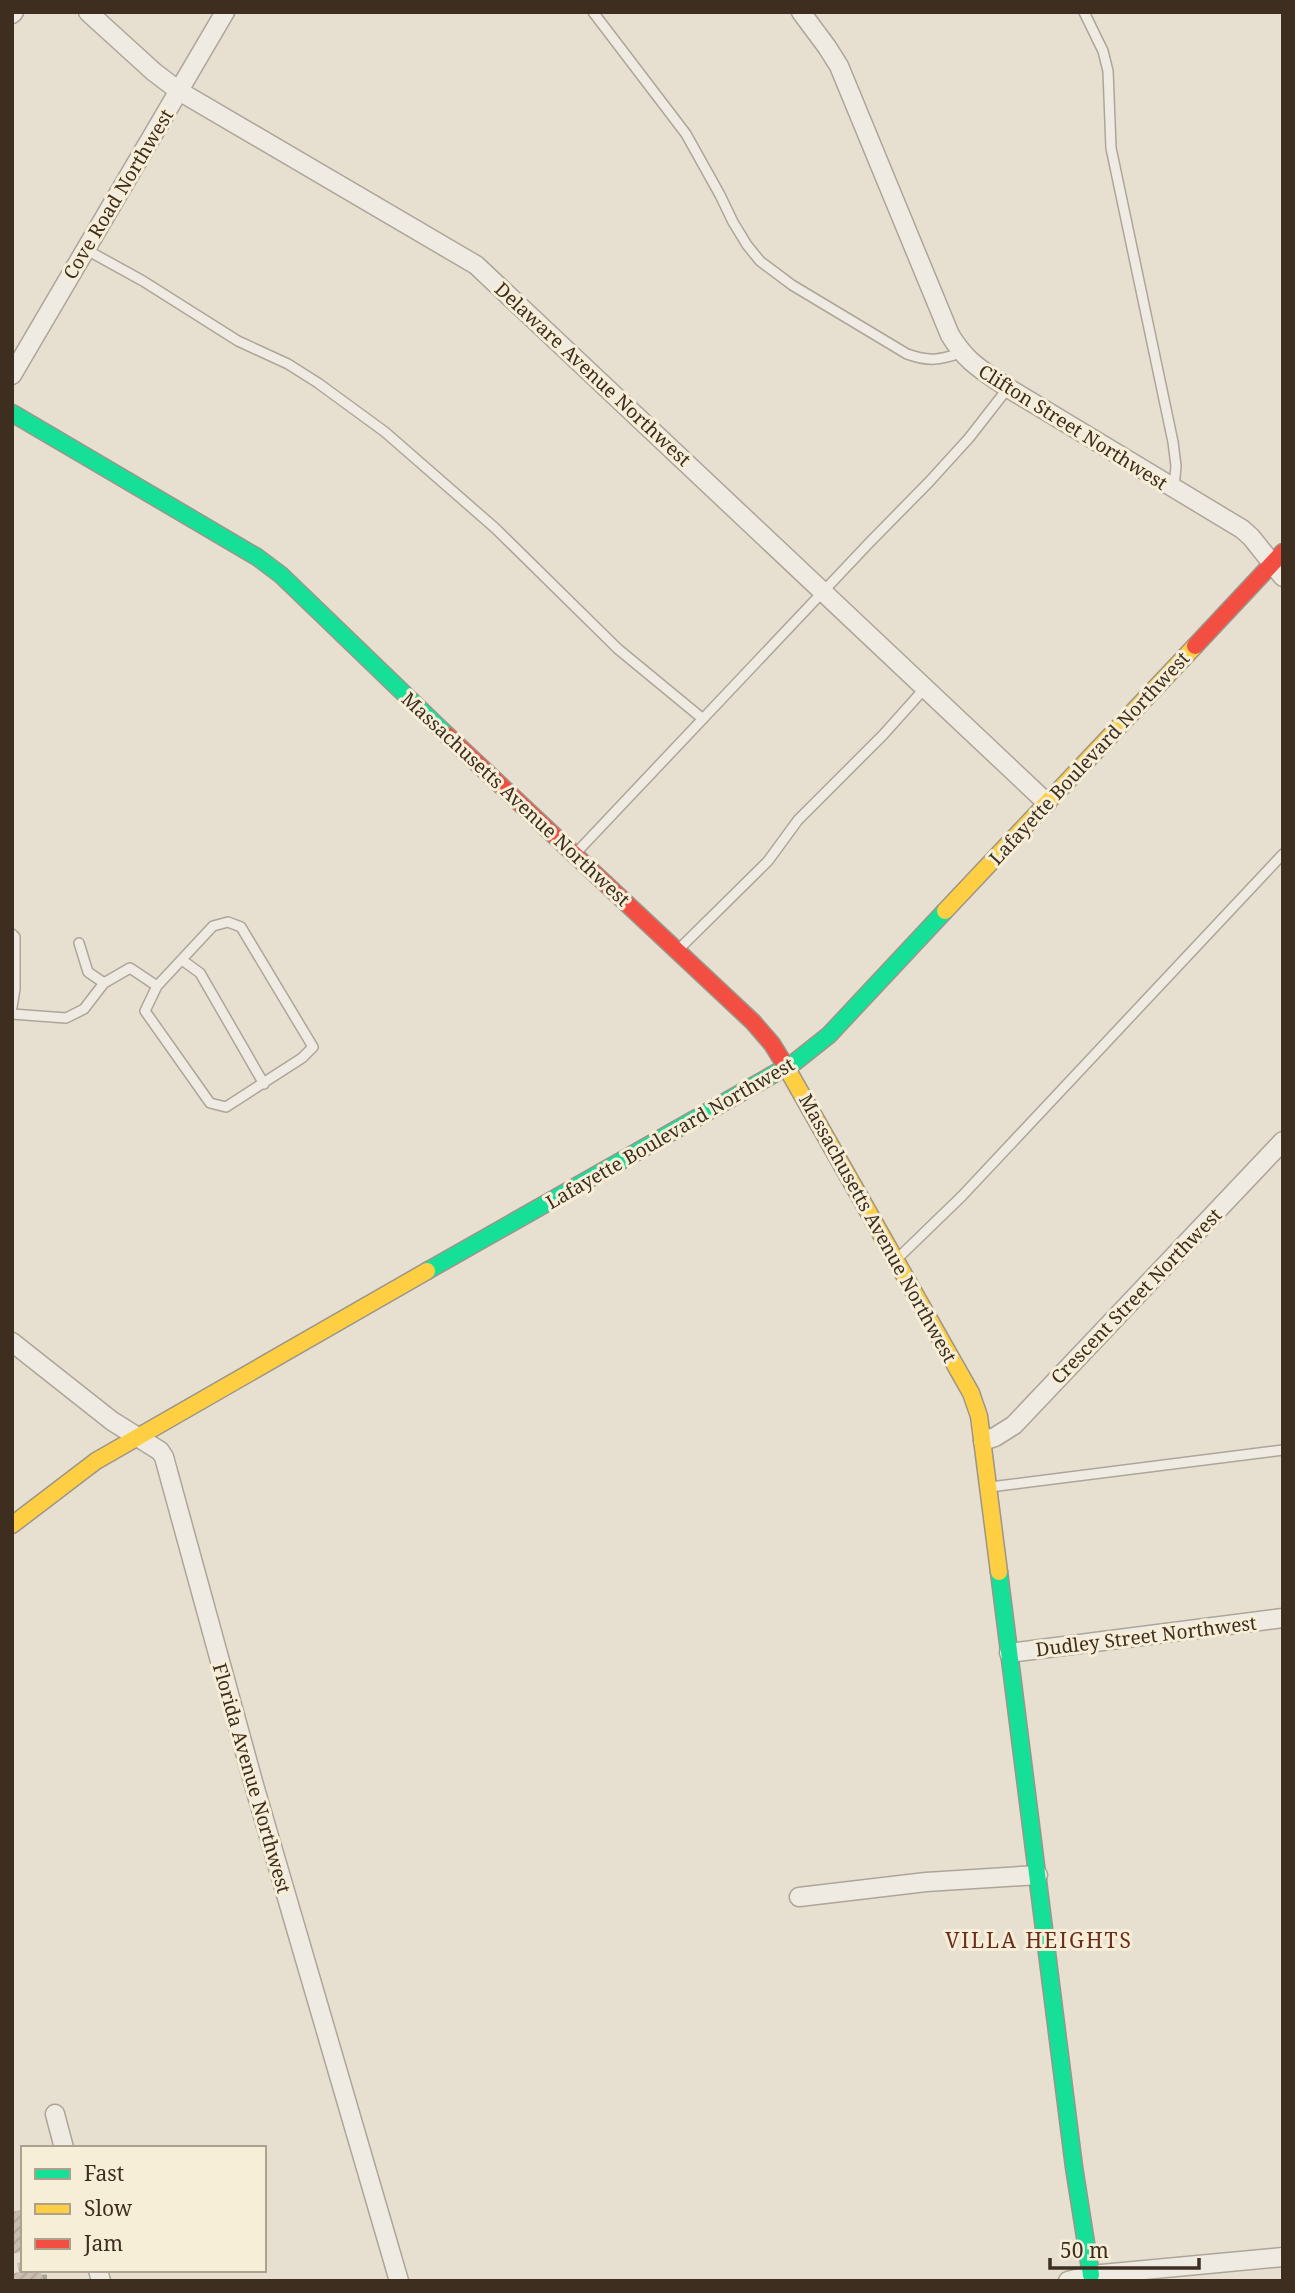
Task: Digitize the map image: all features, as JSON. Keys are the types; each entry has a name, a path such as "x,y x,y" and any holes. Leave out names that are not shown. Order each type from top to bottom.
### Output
{"street":[{"name":"Delaware Avenue Northwest","path":"88,12 153,72 179,91 476,265 1046,803"},
{"name":"Cove Road Northwest","path":"12,376 225,12"},
{"name":"Clifton Street Northwest","path":"800,12 839,66 950,335 961,353 972,364 1008,388 1242,529 1279,564"},
{"name":"Massachusetts Avenue Northwest","path":"12,413 257,556 281,575 752,1022 772,1044 787,1068 971,1393 979,1416 1074,2167 1091,2275"},
{"name":"Lafayette Boulevard Northwest","path":"12,1525 96,1461 137,1436 787,1068 829,1035 1046,803 1279,564"},
{"name":"Crescent Street Northwest","path":"983,1441 1014,1425 1283,1141"},
{"name":"Florida Avenue Northwest","path":"12,1342 112,1421 160,1451 164,1457 250,1772 399,2281"},
{"name":"Dudley Street Northwest","path":"1009,1653 1283,1618"},
{"path":"799,1897 926,1882 1038,1875"},
{"path":"55,2114 63,2146"},
{"path":"1068,2281 1091,2275 1283,2257"}],"lane":[{"path":"593,12 686,134 733,222 747,246 760,261 792,285 907,354 936,360 961,353"},
{"path":"1084,12 1103,51 1108,71 1111,148 1173,442 1176,466 1174,489"},
{"path":"85,249 144,281 239,341 288,364 384,432 495,528 618,649 702,719"},
{"path":"574,855 929,482 969,438 1008,388"},
{"path":"677,951 768,861 798,820 883,735 925,687"},
{"path":"895,1260 962,1196 1283,854"},
{"path":"228,922 241,927 313,1047 302,1058 226,1107 211,1103 145,1011 157,986 182,960 213,926 228,922"},
{"path":"12,934 15,937 15,989 12,1007"},
{"path":"79,943 88,972 104,983"},
{"path":"182,960 200,972 264,1084"},
{"path":"12,1014 66,1018 84,1009 104,983 130,968 157,986"},
{"path":"989,1488 1283,1450"}],"building":[{"path":"21,2210 21,2252 12,2254 12,2212"},
{"path":"21,2262 21,2272 41,2272 43,2281 12,2281 12,2274 19,2272 17,2263"}],"traffic: fast":[{"path":"12,413 257,557 281,575 447,735"},
{"path":"427,1271 795,1062 829,1035 945,911"},
{"path":"999,1572 1074,2167 1091,2275"}],"traffic: slow":[{"path":"945,911 1195,646"},
{"path":"785,1065 971,1393 979,1416 999,1572"},
{"path":"12,1525 96,1461 427,1271"}],"traffic: jam":[{"path":"1195,646 1283,552"},
{"path":"447,735 753,1022 772,1044 785,1065"}],"district":[{"name":"VILLA HEIGHTS","path":"1039,1940"}]}
